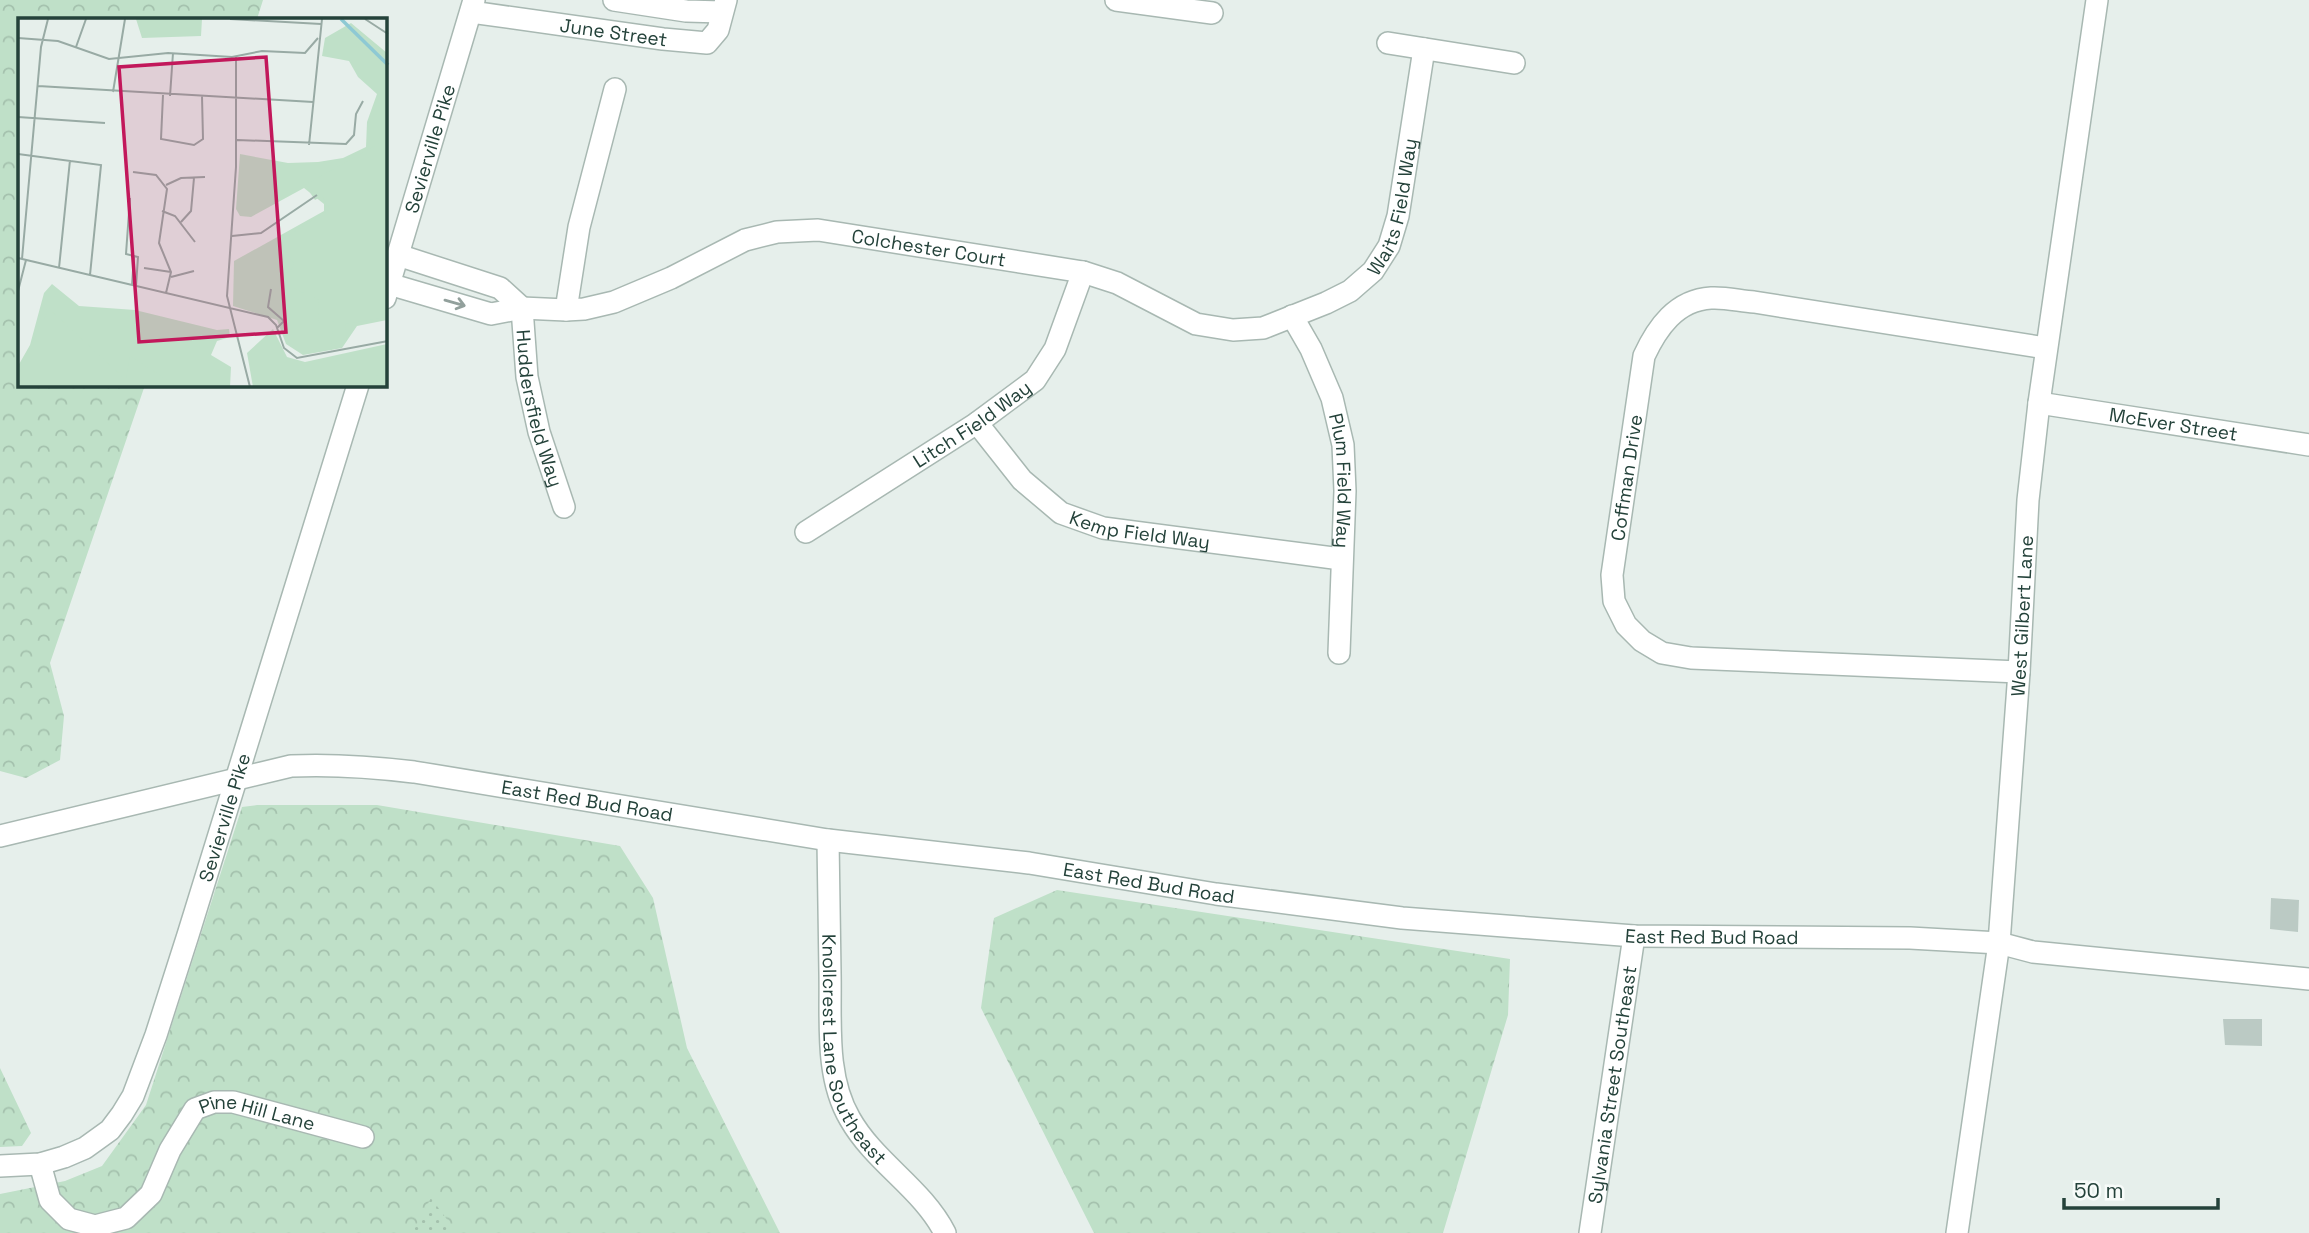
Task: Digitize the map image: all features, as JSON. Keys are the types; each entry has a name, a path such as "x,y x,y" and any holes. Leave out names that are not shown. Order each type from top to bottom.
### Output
{"street":[{"path":"614,0 686,10 724,6"},
{"path":"1116,0 1212,13"},
{"name":"West Gilbert Lane","path":"1958,1233 1999,943 2019,673 2028,500 2046,348 2097,0"},
{"name":"June Street","path":"472,6 663,39 707,43 718,30 724,6"},
{"name":"Sevierville Pike","path":"387,291 472,6"},
{"path":"1388,43 1514,63"},
{"name":"Waits Field Way","path":"1293,316 1350,291 1373,271 1389,246 1398,216 1424,49"},
{"path":"566,310 579,227 615,89"},
{"name":"Colchester Court","path":"387,291 491,314 523,308 566,310 614,302 671,278 745,240 777,232 832,232 1083,272 1116,284 1196,324 1233,330 1263,328 1293,316"},
{"path":"398,255 500,288 523,308"},
{"name":"Litch Field Way","path":"806,532 977,422 1035,380 1055,349 1083,272"},
{"name":"Coffman Drive","path":"2019,673 1691,658 1662,653 1642,641 1626,625 1614,601 1612,575 1644,356 1655,332 1668,317 1686,304 1710,298 1754,302 2046,348"},
{"name":"Huddersfield Way","path":"523,308 527,377 538,432 564,507"},
{"name":"Plum Field Way","path":"1293,316 1332,398 1343,445 1345,491 1340,559 1339,653"},
{"name":"Sevierville Pike","path":"0,1166 40,1164 85,1148 110,1130 133,1096 180,960 357,387"},
{"name":"McEver Street","path":"2039,403 2309,445"},
{"name":"Kemp Field Way","path":"977,422 1022,480 1061,513 1103,528 1340,559"},
{"name":"East Red Bud Road","path":"0,836 291,766 329,764 414,772 828,840 1028,863 1216,894 1402,918 1634,936 1910,937 1999,943 2033,952 2309,979"},
{"name":"Knollcrest Lane Southeast","path":"828,840 831,1048 837,1090 849,1118 867,1144 920,1197 945,1233"},
{"name":"Sylvania Street Southeast","path":"1590,1233 1634,936"},
{"name":"Pine Hill Lane","path":"40,1164 50,1200 69,1219 95,1226 126,1218 150,1194 170,1150 195,1109 214,1102 233,1102 363,1137"}],"green space":[{"path":"0,0 263,0 257,18 18,18 18,387 144,387 50,663 64,716 60,760 26,778 0,771"},
{"path":"377,805 620,846 653,898 687,1048 780,1233 0,1233 0,1194 65,1181 102,1166 146,1105 242,807"},
{"path":"1057,890 1510,959 1508,1015 1443,1233 1094,1233 981,1008 994,918"},
{"path":"0,1068 31,1133 22,1146 0,1147"},
{"path":"431,1198 457,1233 412,1233"}],"building":[{"path":"2271,898 2299,900 2298,932 2270,929"},
{"path":"2223,1019 2262,1019 2262,1046 2225,1045"}]}
